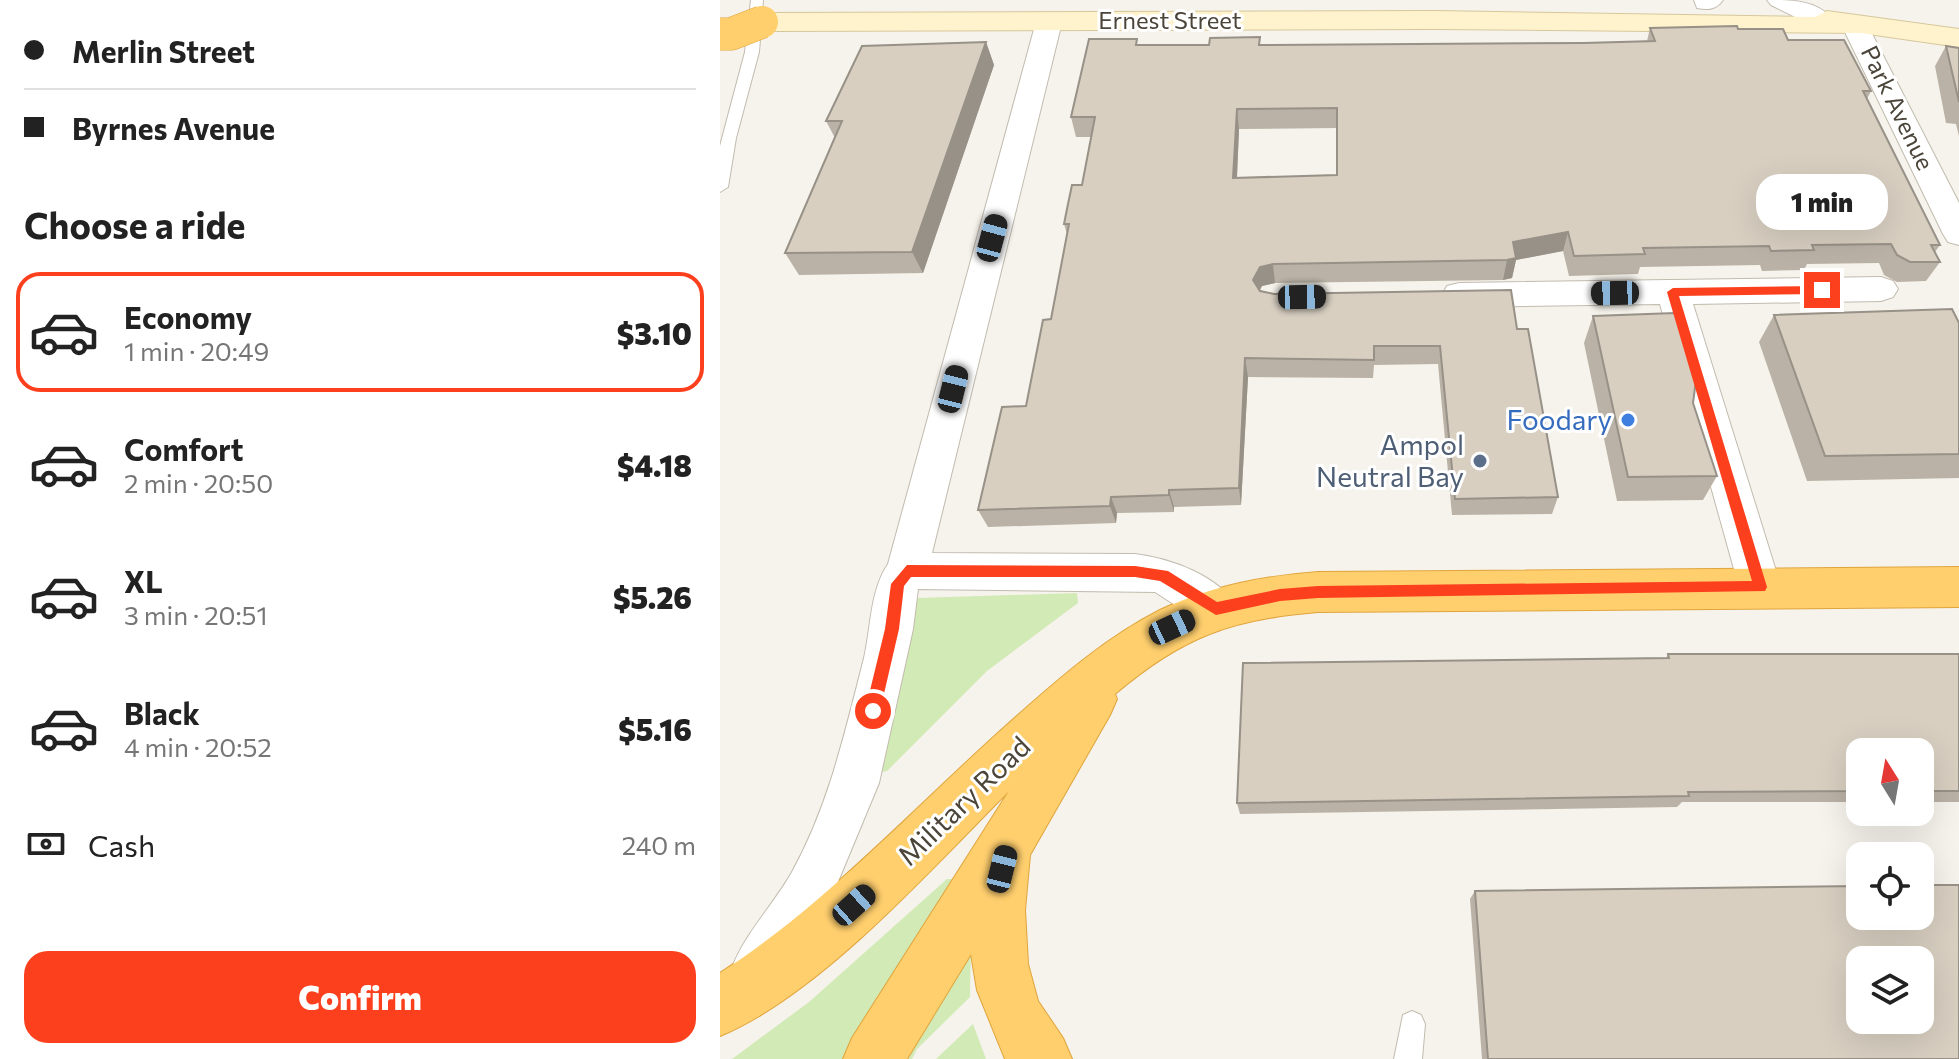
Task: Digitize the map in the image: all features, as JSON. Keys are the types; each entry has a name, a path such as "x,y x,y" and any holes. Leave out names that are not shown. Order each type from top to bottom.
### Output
{"highway":[{"path":"720,34 731,34 764,15"},
{"name":"Military Road","path":"724,1005 854,905 1036,731 1114,664 1172,627 1216,609 1280,595 1318,592 1959,587"},
{"path":"873,1059 1009,841 1114,664"},
{"path":"1009,841 999,891 1002,975 1013,1014 1042,1059"}],"main road":[{"name":"Ernest Street","path":"1701,1 1855,26 1959,38"},
{"path":"1478,20 1673,10 1701,1"},
{"name":"Ernest Street","path":"764,15 1052,11 1855,26"}],"street":[{"path":"1780,0 1818,18"},
{"path":"724,1005 785,931 809,890 842,820 863,757 892,629 898,584 907,571 1052,11"},
{"name":"Park Avenue","path":"1855,26 1959,234"},
{"path":"1429,296 1881,289"},
{"path":"1673,292 1760,587"},
{"path":"907,571 1135,572 1163,575 1216,609"}],"lane":[{"path":"720,187 724,136 764,15"},
{"path":"1408,1059 1412,1024"}],"green space":[{"path":"1077,593 1078,603 987,671 887,771 873,774 909,609 918,598"},
{"path":"947,879 957,879 845,1059 732,1059 809,1002"},
{"path":"971,934 970,997 917,1049 912,1059 900,1059"},
{"path":"973,1024 986,1059 936,1059"}],"building":[{"path":"1737,26 1738,29 1783,29 1788,40 1844,40 1871,91 1863,91 1940,245 1931,245 1940,262 1910,262 1897,255 1891,244 1812,245 1814,250 1771,251 1769,246 1643,248 1645,254 1574,256 1568,232 1513,242 1516,258 1507,260 1273,264 1260,267 1253,280 1260,291 1274,294 1511,290 1517,329 1528,329 1558,497 1455,499 1440,346 1374,346 1374,360 1245,358 1239,488 1169,490 1169,495 1111,497 1110,506 978,510 1002,407 1026,406 1043,320 1051,319 1069,224 1064,224 1072,185 1082,185 1095,117 1071,117 1089,39 1137,39 1136,45 1209,45 1210,38 1260,37 1259,45 1655,41 1650,28","holes":["1337,108 1337,175 1233,178 1237,109"]},
{"path":"986,42 912,252 785,253 842,121 826,121 862,46"},
{"path":"1946,46 1959,48 1959,102"},
{"path":"1952,309 1959,323 1959,454 1825,456 1774,315"},
{"path":"1675,313 1696,380 1693,403 1717,476 1628,477 1593,316"},
{"path":"1668,654 1959,654 1959,791 1934,791 1934,738 1846,738 1846,791 1237,803 1243,663 1669,658"},
{"path":"1934,885 1959,885 1959,1059 1488,1059 1475,891 1846,886 1846,930 1934,930"}],"place":[{"name":"Foodary","path":"1628,420"},
{"name":"Ampol Neutral Bay","path":"1480,461"}],"route":[{"path":"873,711 892,629 896,592 907,571 1135,572 1163,575 1216,609 1280,595 1318,592 1760,587 1673,292 1822,290"}]}
